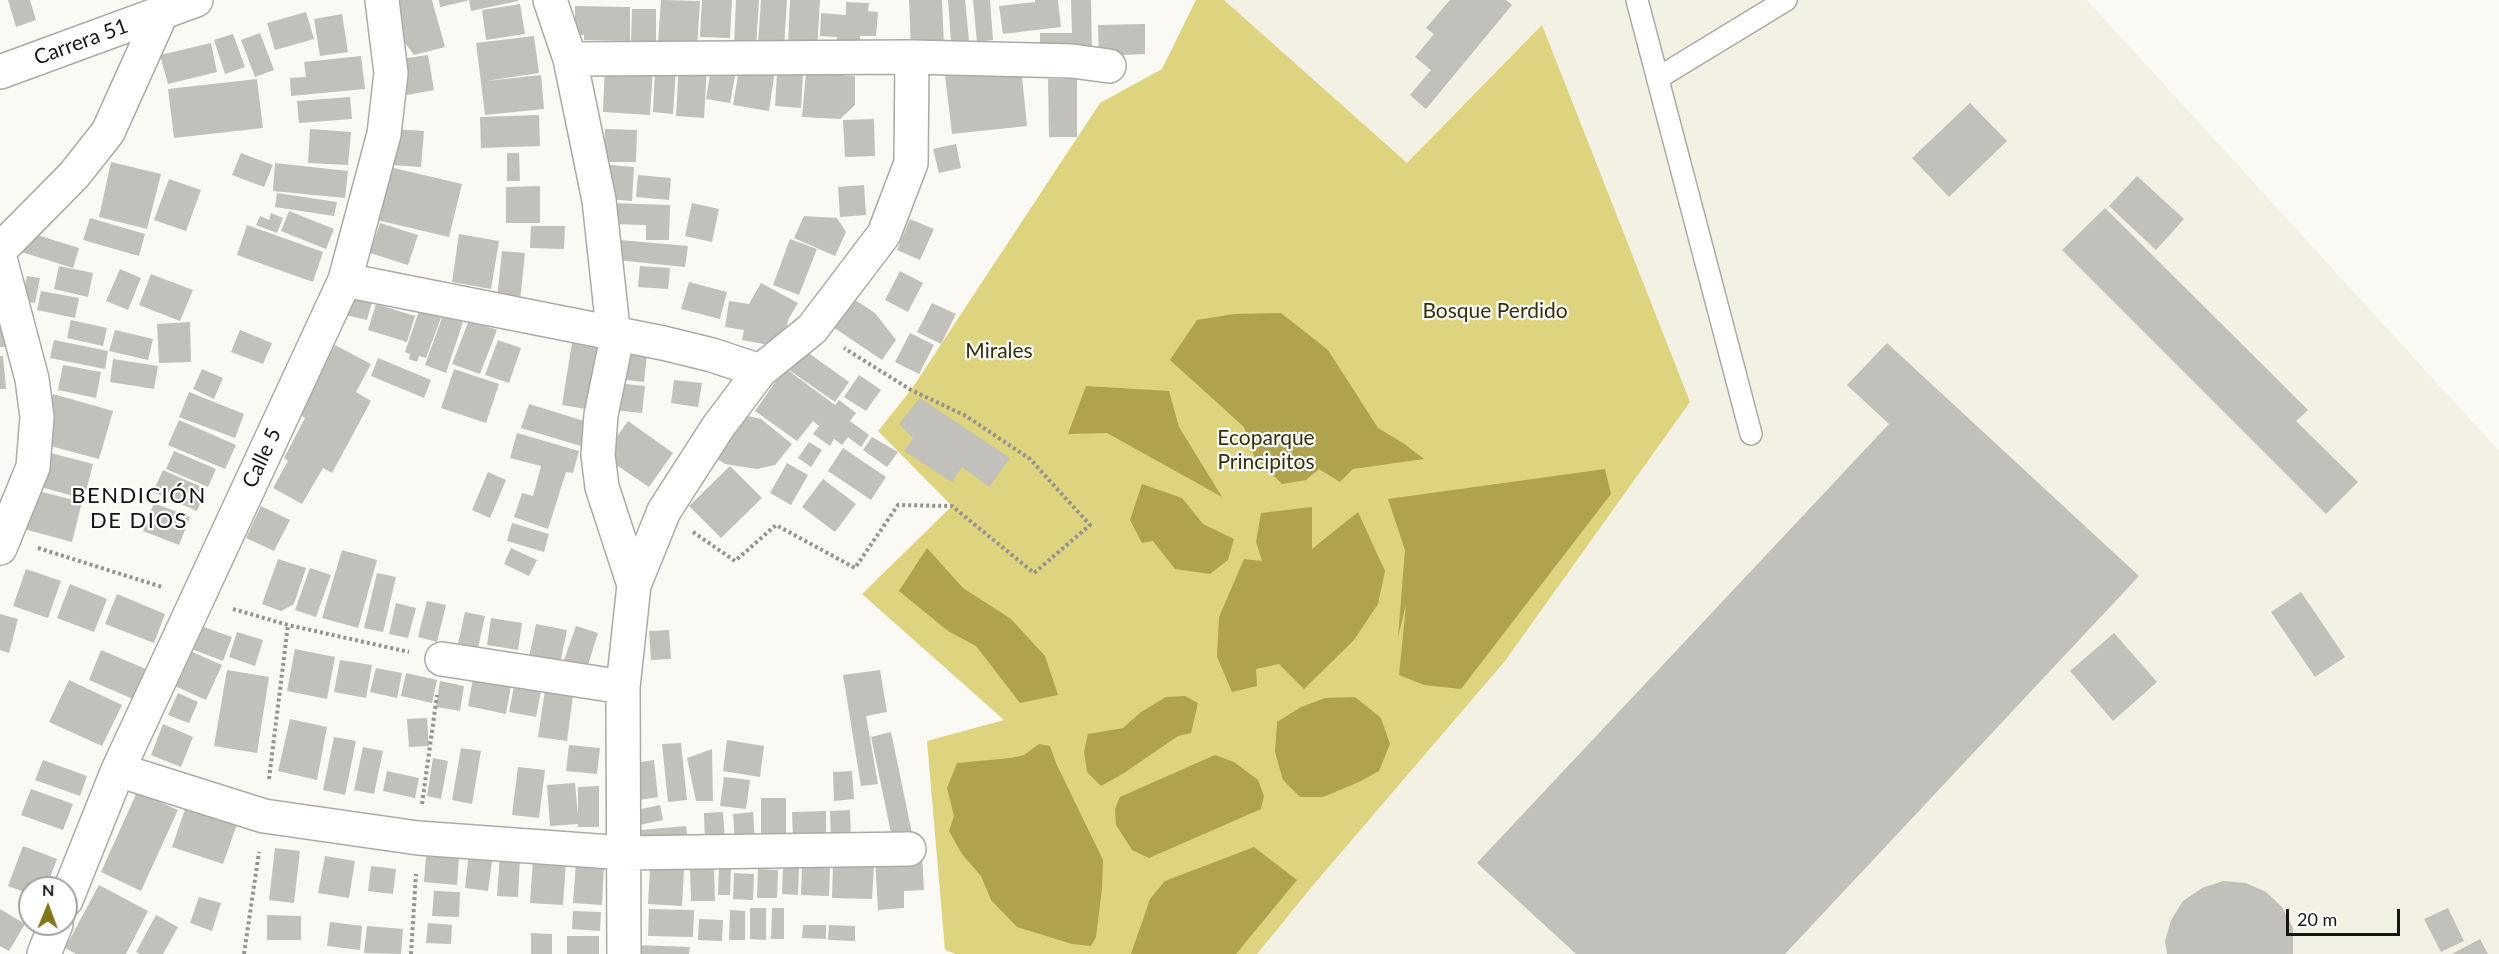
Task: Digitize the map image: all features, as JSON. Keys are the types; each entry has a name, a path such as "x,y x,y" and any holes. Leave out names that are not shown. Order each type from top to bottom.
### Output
{"street":[{"name":"Carrera 51","path":"0,72 196,0"},
{"name":"Calle 5","path":"76,876 118,770 345,280 384,134 391,73 382,0"},
{"path":"550,0 570,60 598,200 614,335 611,370 601,415 598,455 602,487 634,585"},
{"path":"0,250 75,175 108,132 162,12"},
{"path":"570,60 912,57 1072,61 1109,66"},
{"path":"624,954 623,687 634,585 664,511 718,427 760,371 812,329 884,234 911,163 912,57"},
{"path":"0,258 32,379 37,417 33,467 0,548"},
{"path":"345,280 702,353 760,371"},
{"path":"442,659 623,687"},
{"path":"118,770 264,816 418,838 625,853 909,849"},
{"path":"44,954 51,936"}],"lane":[{"path":"1637,0 1751,434"},
{"path":"1658,78 1786,0"}],"path":[{"path":"664,511 735,561 776,525 855,568 898,505 952,506 1034,573 1089,525 1030,459 966,416 911,390 812,329"},
{"path":"243,954 264,816 288,625"},
{"path":"411,954 423,790 442,659"}],"shaded area":[{"path":"1224,0 2087,0 2499,451 2499,954 1257,954 1505,661 1690,402 1421,177"},
{"path":"1281,313 1328,350 1378,428 1424,459 1353,469 1340,482 1319,469 1306,480 1282,484 1254,456 1244,427 1170,360 1197,320 1234,314"},
{"path":"1086,386 1169,391 1179,427 1222,497 1107,433 1068,434"},
{"path":"1605,469 1611,494 1461,689 1424,685 1399,675 1406,605 1398,637 1405,550 1388,499"},
{"path":"1142,484 1182,498 1203,524 1234,539 1228,560 1210,574 1175,569 1153,541 1142,543 1130,520"},
{"path":"1312,507 1312,549 1358,512 1385,571 1378,604 1354,640 1304,689 1279,664 1256,669 1257,686 1232,692 1217,657 1219,617 1244,559 1262,561 1256,542 1261,513"},
{"path":"927,548 963,588 1011,619 1045,656 1058,695 1020,703 976,646 948,631 899,591"},
{"path":"1185,696 1198,703 1191,733 1178,736 1101,786 1087,772 1084,752 1088,734 1123,728 1141,712 1166,697"},
{"path":"1355,697 1381,718 1390,744 1379,771 1323,797 1300,797 1283,780 1275,752 1277,722 1301,707 1325,698"},
{"path":"1039,744 1050,746 1103,860 1096,937 1091,946 1072,944 1017,927 991,900 981,876 962,854 949,831 954,816 947,788 957,763 1024,755"},
{"path":"1215,755 1234,762 1258,780 1264,796 1261,809 1149,858 1132,850 1116,825 1115,809 1120,797"},
{"path":"1254,847 1297,880 1236,954 1131,954 1150,899 1165,881"}],"green space":[{"name":"Ecoparque Principitos","path":"1196,0 1224,0 1407,163 1542,25 1690,402 1505,661 1257,954 956,954 945,950 927,741 1004,720 862,594 952,506 878,431 911,390 1100,103 1162,69"}],"building":[{"path":"8,0 30,0 36,20 16,27"},
{"path":"390,0 432,0 445,47 414,55 402,39"},
{"path":"439,0 467,0 467,1 440,7"},
{"path":"469,0 518,0 518,1 471,11"},
{"path":"661,0 700,1 697,47 658,43"},
{"path":"702,0 732,0 730,38 700,37"},
{"path":"736,0 759,0 756,46 734,45"},
{"path":"761,0 787,0 784,47 758,45"},
{"path":"790,0 820,0 817,50 788,48"},
{"path":"909,0 942,0 944,47 911,49"},
{"path":"948,0 965,0 969,41 951,42"},
{"path":"973,0 990,0 993,40 977,42"},
{"path":"1035,0 1058,0 1061,27 1003,34 999,6 1035,2"},
{"path":"1071,0 1091,0 1092,54 1040,54 1040,33 1072,33"},
{"path":"1450,0 1506,0 1512,5 1426,109 1410,95 1431,70 1415,57 1434,34 1426,28"},
{"path":"846,2 869,3 868,11 878,12 876,36 860,36 860,50 837,48 837,37 820,36 821,13 846,15"},
{"path":"520,4 525,34 486,40 482,10"},
{"path":"575,6 630,7 630,41 584,40 584,35 575,35"},
{"path":"632,9 656,9 656,42 631,41"},
{"path":"306,12 314,39 275,50 267,23"},
{"path":"342,14 348,52 320,56 314,19"},
{"path":"1145,24 1145,54 1099,56 1098,25"},
{"path":"260,33 274,70 255,77 241,40"},
{"path":"233,34 245,67 225,74 214,40"},
{"path":"534,36 539,73 486,81 541,75 544,109 485,115 476,43"},
{"path":"211,43 217,72 168,84 160,55"},
{"path":"428,55 434,90 407,95 400,59"},
{"path":"361,56 365,89 291,96 290,78 306,77 304,62"},
{"path":"712,62 737,66 730,103 706,99"},
{"path":"679,63 707,65 704,118 676,116"},
{"path":"740,64 775,70 769,111 733,105"},
{"path":"605,66 653,68 650,115 603,112"},
{"path":"1021,67 1027,126 952,134 945,75"},
{"path":"655,69 676,69 673,114 653,112"},
{"path":"777,73 803,75 801,108 775,106"},
{"path":"806,73 855,76 855,105 840,119 802,117"},
{"path":"257,79 263,128 174,138 168,89"},
{"path":"1048,79 1077,79 1077,137 1049,137"},
{"path":"350,97 352,119 299,123 297,101"},
{"path":"1970,103 2007,141 1949,197 1912,158"},
{"path":"539,115 540,146 481,148 480,117"},
{"path":"874,119 875,156 845,157 843,120"},
{"path":"310,129 351,132 348,165 308,163"},
{"path":"395,129 424,131 421,167 392,165"},
{"path":"605,129 637,130 636,162 604,162"},
{"path":"956,144 961,168 939,173 933,149"},
{"path":"241,153 273,165 264,187 232,175"},
{"path":"507,153 519,153 520,181 507,181"},
{"path":"111,162 161,174 147,229 99,217"},
{"path":"275,163 348,171 345,198 273,191"},
{"path":"381,165 462,184 449,237 368,218"},
{"path":"610,165 634,167 632,201 607,199"},
{"path":"638,175 671,178 669,200 636,197"},
{"path":"2137,176 2184,219 2156,250 2109,206"},
{"path":"169,179 201,190 186,231 154,220"},
{"path":"864,185 866,215 840,217 838,187"},
{"path":"540,186 540,223 506,223 506,187"},
{"path":"277,193 337,202 334,216 275,207"},
{"path":"610,203 670,205 669,240 646,240 646,225 610,224"},
{"path":"692,203 719,209 712,242 685,236"},
{"path":"2105,208 2308,410 2296,421 2358,482 2326,514 2062,250"},
{"path":"289,211 334,229 326,249 281,231"},
{"path":"271,213 283,218 277,233 256,225 260,216 269,220"},
{"path":"804,216 837,218 846,232 835,256 794,238"},
{"path":"90,218 145,234 139,256 83,240"},
{"path":"910,219 934,229 920,260 897,250"},
{"path":"380,223 418,235 408,265 370,253"},
{"path":"247,225 323,252 313,282 237,255"},
{"path":"531,226 565,226 564,249 530,248"},
{"path":"21,230 79,248 73,268 15,250"},
{"path":"459,234 499,241 491,289 452,282"},
{"path":"790,239 817,249 799,295 773,285"},
{"path":"620,240 688,246 685,267 617,260"},
{"path":"502,251 525,253 520,301 497,299"},
{"path":"59,266 93,273 88,297 54,289"},
{"path":"640,266 670,268 668,289 638,287"},
{"path":"120,269 141,278 128,310 106,301"},
{"path":"900,271 923,283 908,312 885,300"},
{"path":"151,274 193,290 180,321 139,305"},
{"path":"27,276 40,278 35,303 22,301"},
{"path":"689,282 727,292 720,319 681,309"},
{"path":"761,283 798,303 788,320 785,338 776,337 774,346 742,340 744,330 725,327 729,301 749,304"},
{"path":"41,291 79,298 75,318 37,310"},
{"path":"347,291 373,298 367,320 341,314"},
{"path":"846,294 875,313 896,340 882,360 827,323"},
{"path":"932,303 956,314 941,344 917,332"},
{"path":"376,304 415,316 407,342 368,330"},
{"path":"420,308 442,315 426,358 419,356 417,362 409,359 410,354 405,352"},
{"path":"443,315 463,322 446,373 425,365"},
{"path":"71,320 107,328 103,346 67,338"},
{"path":"469,320 497,330 480,374 452,364"},
{"path":"0,322 6,322 6,347 0,347"},
{"path":"190,322 191,362 159,363 157,324"},
{"path":"115,330 153,339 148,360 109,351"},
{"path":"240,330 272,343 263,364 231,352"},
{"path":"910,333 934,345 919,374 895,362"},
{"path":"54,340 108,351 105,369 50,358"},
{"path":"498,340 521,348 509,383 485,375"},
{"path":"572,343 602,348 592,410 562,405"},
{"path":"1887,343 2139,576 1785,954 1576,954 1477,863 1889,424 1847,385"},
{"path":"335,345 371,364 356,392 371,401 332,473 323,468 302,504 273,488 288,461 284,458 305,418 298,414"},
{"path":"803,349 849,382 835,402 789,370"},
{"path":"621,351 647,354 644,382 618,379"},
{"path":"0,356 3,356 6,389 0,389"},
{"path":"378,358 431,380 424,398 371,376"},
{"path":"113,359 158,366 154,389 110,382"},
{"path":"63,365 101,372 96,398 58,390"},
{"path":"785,368 835,405 839,400 856,413 850,421 869,435 861,447 848,437 842,445 834,439 830,446 813,434 819,426 813,421 797,441 755,411"},
{"path":"202,369 223,378 214,399 193,389"},
{"path":"454,369 499,384 486,423 441,408"},
{"path":"859,375 881,390 866,411 844,397"},
{"path":"674,380 702,383 698,407 671,403"},
{"path":"616,383 645,386 642,413 613,410"},
{"path":"189,392 244,414 235,438 179,417"},
{"path":"53,394 113,411 99,459 39,443"},
{"path":"920,398 1010,458 989,487 962,467 952,482 904,451 913,438 899,424"},
{"path":"529,404 591,423 584,447 521,428"},
{"path":"735,413 761,419 792,444 775,465 757,469 725,464 710,454"},
{"path":"179,420 236,445 225,469 168,445"},
{"path":"628,421 673,453 649,487 603,456"},
{"path":"517,433 579,451 573,473 566,472 548,529 514,517 522,493 533,496 541,466 510,458"},
{"path":"872,437 898,452 887,467 863,450"},
{"path":"809,442 822,450 811,467 798,458"},
{"path":"843,448 886,477 871,500 828,471"},
{"path":"39,450 93,464 84,499 30,484"},
{"path":"174,451 216,469 208,487 166,469"},
{"path":"787,463 808,475 791,505 770,493"},
{"path":"730,466 762,498 721,538 689,506"},
{"path":"163,470 206,489 197,511 153,492"},
{"path":"488,472 506,480 490,518 472,510"},
{"path":"823,479 856,504 835,532 802,507"},
{"path":"30,489 82,502 72,542 20,528"},
{"path":"154,503 190,517 179,545 143,531"},
{"path":"261,506 290,520 274,551 246,538"},
{"path":"512,523 549,534 544,552 507,541"},
{"path":"511,548 537,560 529,576 504,564"},
{"path":"342,550 377,560 358,628 322,618"},
{"path":"278,559 306,568 294,604 281,611 262,604"},
{"path":"310,568 331,575 316,617 295,610"},
{"path":"26,569 61,581 48,618 13,606"},
{"path":"377,573 396,577 383,632 364,628"},
{"path":"70,584 107,599 94,632 57,618"},
{"path":"2301,592 2345,657 2315,677 2271,612"},
{"path":"117,594 165,614 154,643 105,624"},
{"path":"427,601 446,605 437,642 418,637"},
{"path":"396,603 416,608 408,638 389,634"},
{"path":"465,612 485,616 478,648 458,644"},
{"path":"0,614 18,619 9,653 0,650"},
{"path":"491,618 522,623 518,650 487,645"},
{"path":"536,624 567,630 560,664 529,657"},
{"path":"198,625 232,637 223,661 189,648"},
{"path":"576,626 598,633 587,668 564,660"},
{"path":"669,630 671,659 651,660 649,631"},
{"path":"237,632 263,640 255,666 229,657"},
{"path":"2114,633 2157,682 2113,721 2070,671"},
{"path":"295,649 335,657 327,699 287,691"},
{"path":"101,650 146,669 133,699 89,680"},
{"path":"190,651 222,665 206,700 175,686"},
{"path":"340,660 372,665 366,698 334,692"},
{"path":"376,668 402,673 397,698 370,692"},
{"path":"227,670 269,677 257,753 214,746"},
{"path":"880,670 887,712 866,716 878,784 861,786 843,675"},
{"path":"406,673 437,680 432,703 401,696"},
{"path":"474,673 512,680 506,714 468,706"},
{"path":"69,680 122,705 102,746 49,722"},
{"path":"440,681 464,686 460,711 436,707"},
{"path":"515,681 542,686 536,717 509,712"},
{"path":"546,683 574,687 567,741 538,737"},
{"path":"178,693 198,702 189,723 168,715"},
{"path":"427,718 429,746 409,747 407,719"},
{"path":"290,719 327,727 317,780 278,771"},
{"path":"163,724 193,737 181,767 151,755"},
{"path":"891,732 914,843 894,847 871,737"},
{"path":"334,737 356,741 345,795 323,790"},
{"path":"727,740 764,746 760,777 723,771"},
{"path":"681,743 687,800 668,802 662,744"},
{"path":"569,745 600,748 597,774 566,771"},
{"path":"363,747 383,751 374,794 354,790"},
{"path":"461,748 481,751 472,804 452,800"},
{"path":"712,749 713,801 696,801 687,758"},
{"path":"433,758 448,761 441,799 427,796"},
{"path":"43,760 87,776 80,796 35,780"},
{"path":"654,760 658,797 640,800 635,763"},
{"path":"518,767 545,770 539,818 512,815"},
{"path":"387,771 419,778 415,798 383,791"},
{"path":"852,771 854,799 834,801 833,772"},
{"path":"724,777 750,780 746,809 720,806"},
{"path":"575,783 578,815 578,787 599,786 599,827 578,827 578,824 550,826 547,785"},
{"path":"31,789 73,804 63,830 21,815"},
{"path":"137,792 178,810 141,891 101,872"},
{"path":"190,795 241,813 223,864 172,847"},
{"path":"761,798 786,798 786,839 761,839"},
{"path":"660,805 663,820 640,825 637,810"},
{"path":"850,810 851,839 831,840 830,811"},
{"path":"826,811 826,837 793,839 792,812"},
{"path":"723,812 725,841 705,842 704,813"},
{"path":"753,812 755,841 735,842 733,814"},
{"path":"686,826 688,840 642,844 641,830"},
{"path":"427,842 460,844 457,885 424,882"},
{"path":"23,846 57,859 51,876 18,876 18,890 8,886"},
{"path":"275,848 300,851 294,903 269,900"},
{"path":"469,851 493,854 488,891 465,888"},
{"path":"500,853 520,855 518,897 497,896"},
{"path":"922,855 924,890 904,891 904,908 878,910 875,858"},
{"path":"325,856 355,861 349,898 318,893"},
{"path":"533,859 566,862 563,905 530,903"},
{"path":"576,862 604,864 602,905 573,903"},
{"path":"833,864 874,866 872,899 832,898"},
{"path":"802,865 830,866 829,896 801,895"},
{"path":"371,866 396,869 393,894 368,891"},
{"path":"690,867 714,867 715,901 691,901"},
{"path":"719,867 731,868 730,895 718,895"},
{"path":"650,868 684,870 682,906 648,904"},
{"path":"783,868 799,868 798,895 782,894"},
{"path":"758,869 778,870 777,898 757,898"},
{"path":"734,873 754,874 753,900 733,899"},
{"path":"2223,881 2246,883 2266,892 2282,907 2293,928 2293,954 2167,954 2165,941 2171,920 2183,901 2202,888"},
{"path":"99,885 148,911 126,954 76,954 65,948 71,936 78,936 78,924"},
{"path":"434,891 460,892 459,917 432,916"},
{"path":"199,897 221,903 212,931 190,923"},
{"path":"750,908 766,908 766,940 750,939"},
{"path":"772,908 784,908 784,939 771,939"},
{"path":"2448,908 2464,941 2441,952 2424,919"},
{"path":"0,909 18,920 18,936 9,951 0,946"},
{"path":"649,909 694,910 693,937 648,936"},
{"path":"730,910 745,911 745,940 729,940"},
{"path":"573,911 601,912 600,931 572,929"},
{"path":"156,915 178,927 163,954 140,954 136,952"},
{"path":"267,915 301,916 301,940 267,940"},
{"path":"699,919 723,920 722,941 698,940"},
{"path":"330,922 362,926 360,950 327,946"},
{"path":"428,923 452,925 451,944 426,943"},
{"path":"803,925 826,925 826,939 802,938"},
{"path":"829,925 855,926 855,941 828,940"},
{"path":"367,926 403,929 401,954 364,953"},
{"path":"531,933 552,934 552,954 531,954"},
{"path":"567,936 599,936 599,954 567,954"},
{"path":"2480,939 2488,954 2452,954"},
{"path":"637,945 690,947 689,954 637,954"}],"district":[{"name":"BENDICIÓN DE DIOS","path":"139,508"}],"park label":[{"name":"Bosque Perdido","path":"1495,311"},
{"name":"Mirales","path":"999,351"}]}
